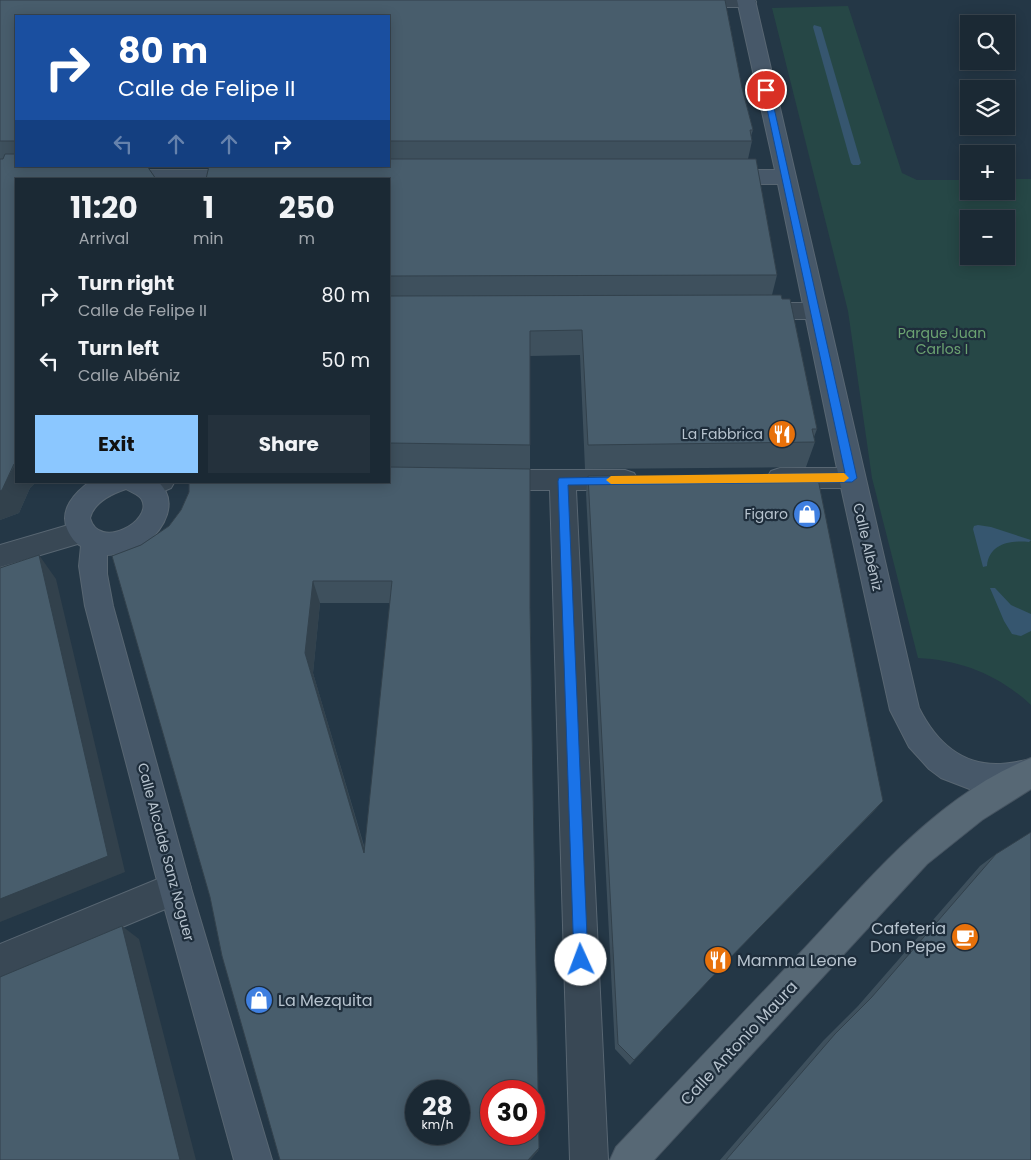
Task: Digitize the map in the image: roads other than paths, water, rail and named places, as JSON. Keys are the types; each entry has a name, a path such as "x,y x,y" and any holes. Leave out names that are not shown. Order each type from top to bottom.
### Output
{"main road":[{"name":"Calle Antonio Maura","path":"629,1160 916,853 950,823 984,798 1030,776"}],"street":[{"path":"677,2 746,1"},
{"name":"Calle Albéniz","path":"746,1 905,710 912,726 922,741 934,755 953,769 973,776 996,779 1030,776"},
{"path":"98,177 202,174 260,177"},
{"path":"698,177 787,177"},
{"path":"736,311 815,311"},
{"path":"752,479 852,478"},
{"path":"466,480 652,480"},
{"path":"563,481 589,1160"},
{"name":"Calle Alcalde Sanz Noguer","path":"113,483 99,487 82,504 78,514 78,523 89,537 98,606 175,888 253,1160"},
{"path":"0,556 30,546 89,537 108,544 120,542 143,532 156,513 157,504 148,483"},
{"path":"0,961 175,888"}],"water":[{"path":"974,526 991,527 1031,540 1029,542 1008,543 996,548 987,566 983,567 973,529"},
{"path":"990,588 995,588 1011,605 1031,614 1031,631 1021,636 1012,634 1004,621"}],"waterway":[{"path":"817,27 856,163"}],"place":[{"name":"La Fabbrica","path":"782,434"},
{"name":"Figaro","path":"807,514"},
{"name":"Cafeteria Don Pepe","path":"965,937"},
{"name":"Mamma Leone","path":"718,960"},
{"name":"La Mezquita","path":"259,1000"}],"park label":[{"name":"Parque Juan Carlos I","path":"942,342"}]}
